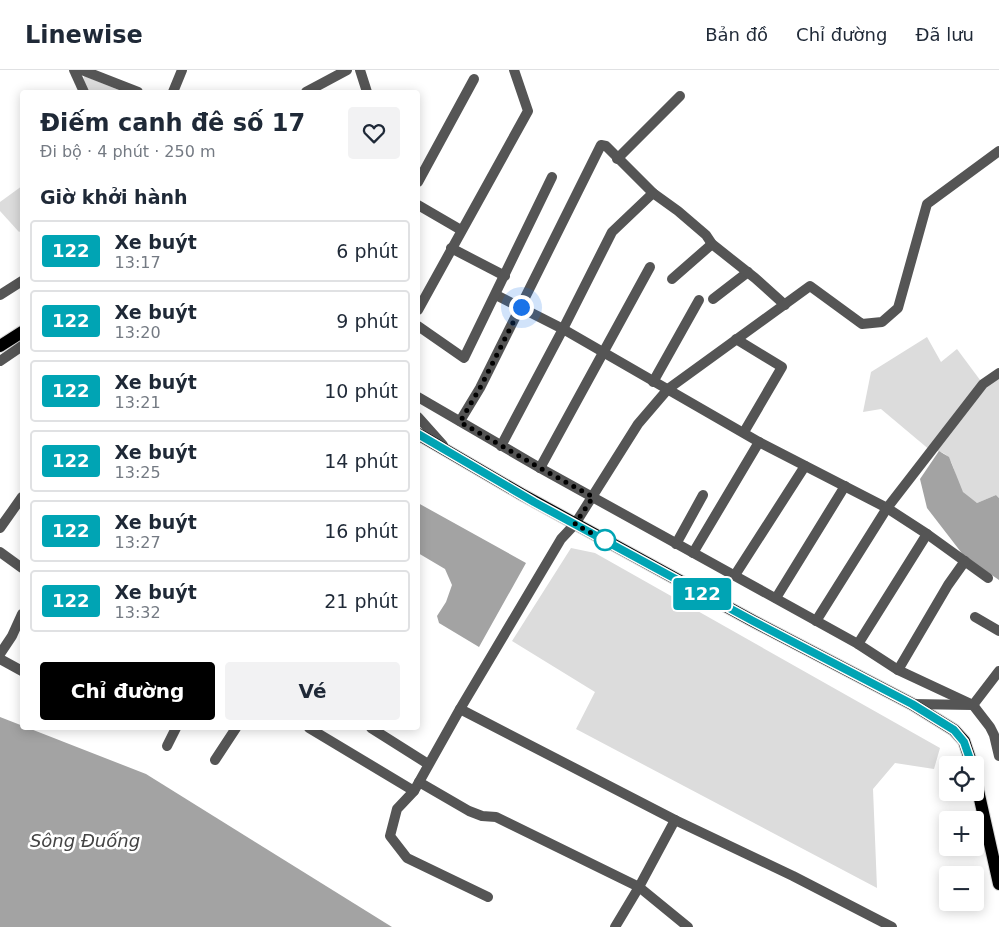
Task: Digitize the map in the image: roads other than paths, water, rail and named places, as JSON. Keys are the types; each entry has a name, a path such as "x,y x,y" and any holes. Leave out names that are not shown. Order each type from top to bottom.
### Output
{"main road":[{"path":"0,346 20,333"},
{"path":"420,435 575,524 753,621 912,704 954,730 964,742 969,756"},
{"path":"980,801 999,884"}],"street":[{"path":"74,70 83,90"},
{"path":"82,70 133,90"},
{"path":"174,90 182,70"},
{"path":"310,90 347,70"},
{"path":"360,70 366,90"},
{"path":"420,306 528,111 514,70"},
{"path":"420,178 474,79"},
{"path":"618,159 680,96"},
{"path":"460,422 480,388 601,145 606,146 654,193 678,211 706,235 712,244 748,272 785,305"},
{"path":"488,897 407,858 390,836 397,809 416,786 561,540 575,524 593,497 638,424 668,389 810,286 862,324 882,322 898,308 927,204 999,151"},
{"path":"420,327 464,358 552,177"},
{"path":"501,446 612,232 654,193"},
{"path":"420,206 461,230"},
{"path":"672,279 712,244"},
{"path":"452,248 504,276"},
{"path":"540,468 650,267"},
{"path":"713,300 748,272"},
{"path":"0,296 20,282"},
{"path":"496,295 563,329 759,442 886,508 927,534 988,578"},
{"path":"653,382 699,300"},
{"path":"736,340 782,367 744,432"},
{"path":"0,361 20,347"},
{"path":"816,621 886,508 983,384 999,373"},
{"path":"420,398 540,468 858,644 898,670 973,704 990,727 999,756"},
{"path":"420,420 448,452"},
{"path":"693,553 759,442"},
{"path":"735,575 805,466"},
{"path":"776,598 845,486"},
{"path":"676,544 703,495"},
{"path":"0,528 20,499"},
{"path":"858,644 927,534"},
{"path":"0,552 20,567"},
{"path":"898,670 964,561"},
{"path":"975,617 999,631"},
{"path":"0,654 12,636 20,618"},
{"path":"0,659 20,670"},
{"path":"973,704 999,671"},
{"path":"912,704 973,704"},
{"path":"460,709 675,820 802,880 892,927"},
{"path":"167,746 175,730"},
{"path":"215,760 235,730"},
{"path":"312,730 416,786 469,811 482,816 496,818 639,887 688,927"},
{"path":"374,730 428,764"},
{"path":"615,927 675,820"}],"water":[{"path":"939,451 949,457 963,492 977,503 996,495 999,498 999,580 964,556 927,508 920,479"},
{"path":"420,504 526,563 479,647 439,623 437,616 446,602 452,585 445,569 420,554"},
{"name":"Sông Đuống","path":"0,717 20,725 20,730 33,730 146,774 392,927 0,927"}]}
